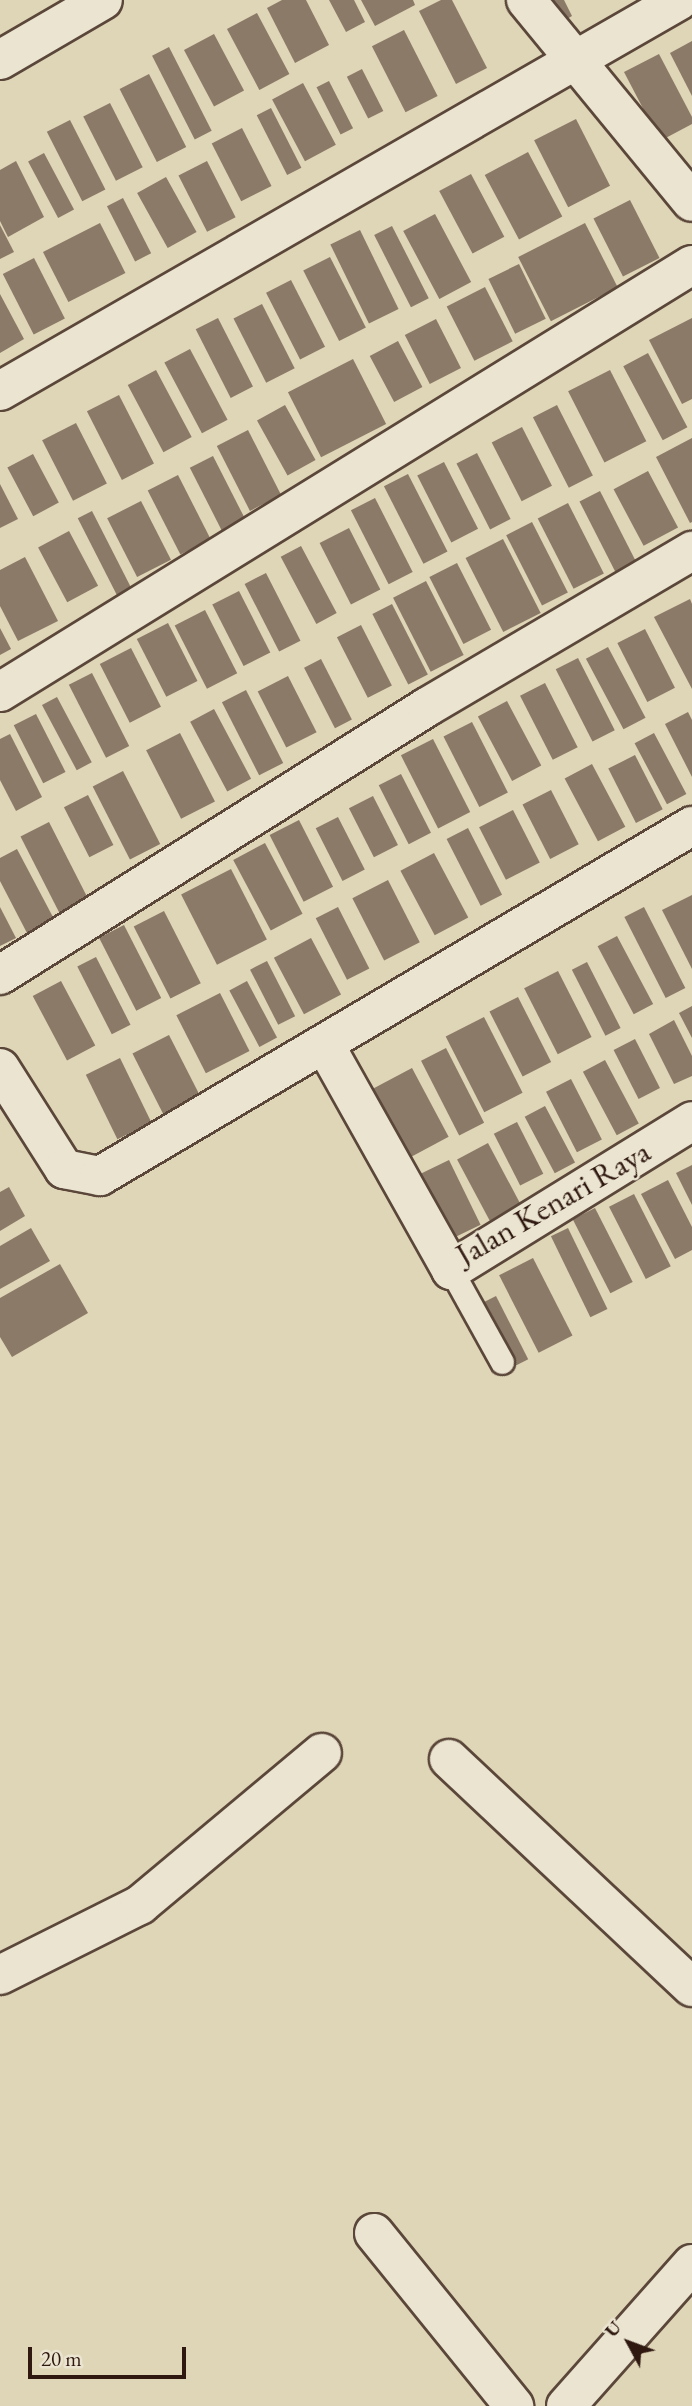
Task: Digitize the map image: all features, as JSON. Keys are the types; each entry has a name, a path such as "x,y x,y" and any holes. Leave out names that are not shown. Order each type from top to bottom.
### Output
{"street":[{"path":"0,60 103,0"},
{"path":"526,0 692,202"},
{"path":"0,391 680,0"},
{"path":"0,692 692,265"},
{"path":"0,975 427,707 692,551"},
{"path":"0,1068 55,1159 88,1177 326,1047 692,826"},
{"name":"Jalan Kenari Raya","path":"326,1047 451,1270 692,1121"},
{"path":"0,1975 140,1905 322,1753"},
{"path":"449,1759 692,1987"},
{"path":"374,2233 514,2406"},
{"path":"566,2406 692,2264"}],"lane":[{"path":"451,1270 502,1362"}],"building":[{"path":"282,0 306,0 329,45 295,63 267,8"},
{"path":"329,0 354,0 365,22 346,32"},
{"path":"361,0 413,0 415,5 375,26"},
{"path":"441,0 452,0 487,68 456,84 419,11"},
{"path":"541,0 564,0 572,16 555,26"},
{"path":"257,13 289,74 259,90 227,29"},
{"path":"404,30 438,96 406,112 372,46"},
{"path":"214,34 244,91 214,106 184,50"},
{"path":"692,41 692,96 670,53"},
{"path":"169,47 212,131 195,139 152,56"},
{"path":"659,54 692,117 692,124 660,141 624,72"},
{"path":"362,69 383,111 368,119 347,77"},
{"path":"149,74 186,147 157,162 120,89"},
{"path":"329,81 353,128 341,135 317,87"},
{"path":"303,83 336,145 305,161 272,99"},
{"path":"110,103 143,167 116,181 83,117"},
{"path":"271,108 301,168 287,175 257,115"},
{"path":"576,119 610,186 568,207 534,140"},
{"path":"70,120 105,189 82,201 47,132"},
{"path":"242,128 272,186 241,201 212,143"},
{"path":"528,152 562,216 519,239 485,175"},
{"path":"44,153 74,210 58,218 28,161"},
{"path":"16,161 44,217 8,237 0,221 0,170"},
{"path":"207,161 236,217 207,232 178,176"},
{"path":"471,174 504,237 473,254 439,191"},
{"path":"166,177 197,232 168,248 137,193"},
{"path":"123,198 151,253 135,261 107,206"},
{"path":"630,200 660,258 623,277 593,219"},
{"path":"435,214 471,282 439,299 403,231"},
{"path":"100,223 125,273 68,302 43,252"},
{"path":"585,223 618,287 551,321 518,257"},
{"path":"0,225 14,252 0,259"},
{"path":"392,226 429,298 411,307 374,235"},
{"path":"360,230 399,309 369,324 330,244"},
{"path":"330,257 366,327 339,341 303,271"},
{"path":"34,258 65,319 34,334 3,274"},
{"path":"519,264 546,319 515,334 488,279"},
{"path":"291,280 325,347 300,360 266,293"},
{"path":"485,287 513,341 474,361 447,307"},
{"path":"0,294 24,339 0,353"},
{"path":"262,304 295,368 266,383 233,319"},
{"path":"218,318 253,387 231,398 196,329"},
{"path":"692,318 692,399 682,404 649,340"},
{"path":"436,319 461,368 430,384 405,335"},
{"path":"398,341 422,387 394,402 370,356"},
{"path":"190,349 228,420 202,433 164,363"},
{"path":"648,353 687,427 663,440 623,366"},
{"path":"353,359 386,424 321,457 288,392"},
{"path":"156,370 192,437 163,452 128,385"},
{"path":"610,370 646,441 604,463 568,391"},
{"path":"119,395 154,464 122,480 87,411"},
{"path":"285,405 316,460 288,476 257,421"},
{"path":"557,405 593,475 569,488 533,417"},
{"path":"76,423 107,484 73,501 42,440"},
{"path":"522,427 552,486 522,501 492,442"},
{"path":"248,430 281,495 250,511 217,446"},
{"path":"692,438 692,522 690,523 656,457"},
{"path":"477,453 511,519 490,529 457,463"},
{"path":"33,454 59,503 33,516 7,468"},
{"path":"213,456 247,523 224,535 190,468"},
{"path":"444,462 478,529 451,542 417,476"},
{"path":"648,471 678,528 644,546 614,489"},
{"path":"408,474 447,552 423,564 384,486"},
{"path":"178,475 211,539 180,555 148,490"},
{"path":"0,484 18,519 0,528"},
{"path":"600,491 636,562 616,573 580,501"},
{"path":"375,498 413,572 389,584 351,510"},
{"path":"141,501 171,560 137,577 107,518"},
{"path":"568,503 604,573 574,589 538,518"},
{"path":"92,511 131,589 117,596 78,518"},
{"path":"532,522 568,592 542,606 506,535"},
{"path":"349,528 380,589 351,604 320,543"},
{"path":"69,531 98,586 67,602 38,547"},
{"path":"503,539 541,613 503,632 466,558"},
{"path":"301,546 337,613 316,624 281,557"},
{"path":"25,557 58,621 18,641 0,606 0,570"},
{"path":"457,563 491,630 463,644 429,577"},
{"path":"266,573 301,641 279,652 245,584"},
{"path":"426,581 464,655 431,672 393,598"},
{"path":"239,591 270,652 244,666 212,605"},
{"path":"690,599 692,604 692,689 654,617"},
{"path":"392,604 428,674 408,684 372,614"},
{"path":"205,610 237,673 207,689 175,625"},
{"path":"168,623 198,681 166,697 137,639"},
{"path":"361,625 392,686 368,698 337,637"},
{"path":"0,628 11,649 0,655"},
{"path":"645,629 675,688 647,702 617,643"},
{"path":"608,647 646,718 623,729 586,659"},
{"path":"131,648 161,707 130,723 100,664"},
{"path":"578,658 615,730 592,742 556,669"},
{"path":"321,659 352,720 335,728 304,668"},
{"path":"92,673 129,746 106,758 69,685"},
{"path":"288,676 317,732 286,748 258,691"},
{"path":"545,683 578,747 553,760 520,696"},
{"path":"246,690 283,763 259,775 222,702"},
{"path":"57,697 92,762 77,770 42,705"},
{"path":"507,701 541,765 512,781 478,716"},
{"path":"214,709 251,779 227,791 190,722"},
{"path":"688,712 692,720 692,777 665,724"},
{"path":"36,714 66,772 43,783 14,725"},
{"path":"472,722 508,792 479,807 443,737"},
{"path":"180,733 215,802 181,819 146,750"},
{"path":"654,733 686,794 667,804 635,743"},
{"path":"10,734 42,797 16,811 0,780 0,739"},
{"path":"433,739 470,812 438,828 401,755"},
{"path":"635,755 663,809 636,823 608,769"},
{"path":"592,764 625,827 598,841 565,779"},
{"path":"123,771 160,844 130,859 93,786"},
{"path":"401,774 431,833 409,844 379,785"},
{"path":"551,790 579,844 550,859 522,805"},
{"path":"88,795 113,845 89,857 64,807"},
{"path":"373,796 398,845 374,857 349,808"},
{"path":"513,810 540,863 506,880 479,827"},
{"path":"338,817 365,870 343,881 316,828"},
{"path":"299,820 333,887 304,902 270,835"},
{"path":"49,822 88,898 59,912 20,837"},
{"path":"468,828 502,895 481,906 447,839"},
{"path":"265,843 303,914 271,931 233,860"},
{"path":"17,849 54,919 27,933 0,881 0,858"},
{"path":"434,853 468,917 435,935 400,871"},
{"path":"231,869 267,939 217,965 181,894"},
{"path":"388,880 420,942 384,961 352,898"},
{"path":"692,895 692,969 662,910"},
{"path":"0,907 16,938 0,946"},
{"path":"338,907 369,968 347,980 316,918"},
{"path":"644,907 685,988 666,998 624,917"},
{"path":"164,911 201,983 170,999 134,926"},
{"path":"124,925 161,998 136,1011 99,938"},
{"path":"617,936 653,1004 634,1014 598,946"},
{"path":"311,938 341,995 304,1014 274,958"},
{"path":"96,957 131,1025 112,1034 77,967"},
{"path":"267,961 295,1016 278,1025 250,970"},
{"path":"587,962 621,1028 605,1036 572,970"},
{"path":"558,971 592,1037 558,1054 524,988"},
{"path":"61,981 95,1045 67,1060 33,996"},
{"path":"247,981 277,1038 259,1047 229,990"},
{"path":"220,993 250,1051 206,1073 176,1015"},
{"path":"518,997 551,1062 523,1077 489,1012"},
{"path":"692,1006 692,1038 679,1013"},
{"path":"484,1017 523,1093 484,1112 446,1037"},
{"path":"674,1020 692,1056 692,1076 674,1084 649,1034"},
{"path":"169,1035 203,1102 167,1120 132,1054"},
{"path":"635,1039 660,1088 639,1099 614,1050"},
{"path":"446,1048 484,1123 459,1136 421,1061"},
{"path":"120,1058 152,1123 117,1139 86,1075"},
{"path":"605,1060 639,1124 617,1135 583,1072"},
{"path":"412,1068 449,1137 407,1159 371,1090"},
{"path":"571,1079 602,1140 577,1152 546,1092"},
{"path":"545,1106 575,1163 555,1173 525,1117"},
{"path":"517,1122 543,1174 520,1185 494,1134"},
{"path":"488,1143 521,1206 490,1222 457,1159"},
{"path":"449,1160 481,1225 449,1240 418,1175"},
{"path":"692,1165 692,1205 676,1173"},
{"path":"668,1180 692,1227 692,1250 675,1259 641,1194"},
{"path":"9,1187 25,1216 0,1231 0,1192"},
{"path":"634,1194 671,1266 646,1279 609,1207"},
{"path":"595,1208 633,1282 610,1293 573,1219"},
{"path":"31,1228 50,1261 0,1289 0,1246"},
{"path":"568,1228 607,1309 590,1317 551,1236"},
{"path":"533,1258 572,1336 539,1353 499,1275"},
{"path":"60,1264 88,1313 12,1357 0,1337 0,1298"},
{"path":"496,1296 528,1359 510,1369 477,1306"}]}
